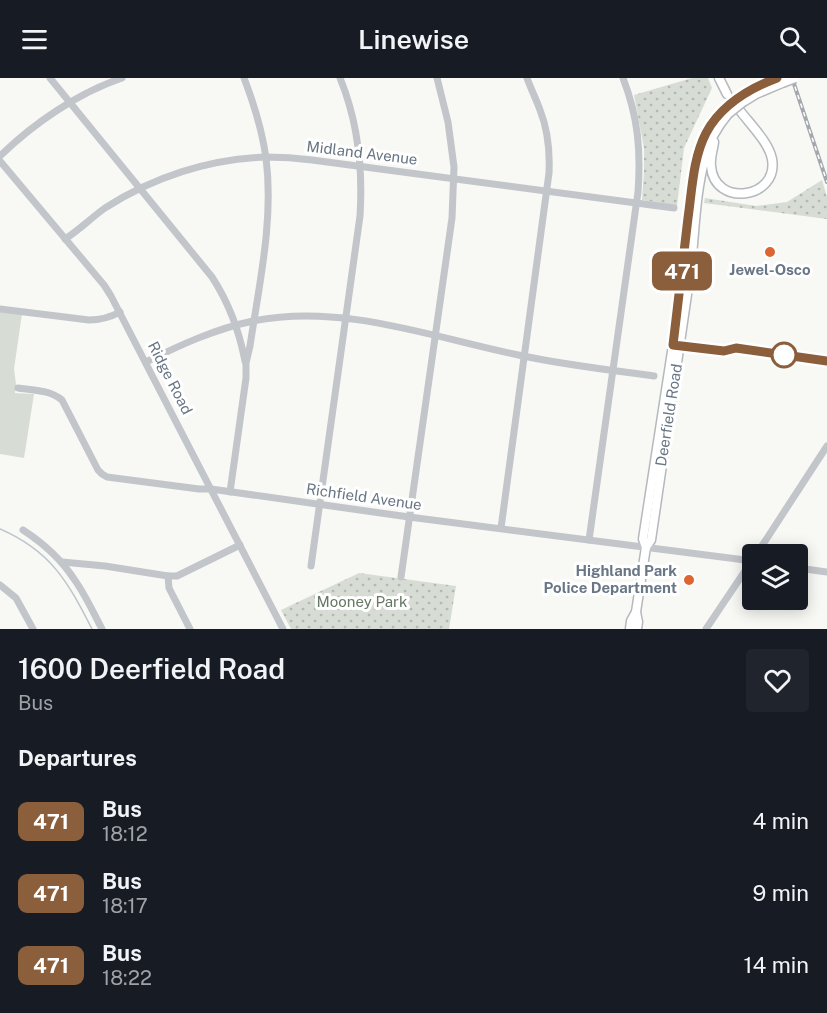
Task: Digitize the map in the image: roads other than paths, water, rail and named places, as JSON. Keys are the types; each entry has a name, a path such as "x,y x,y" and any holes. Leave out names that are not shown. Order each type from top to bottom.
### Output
{"main road":[{"path":"719,78 727,94"},
{"name":"Deerfield Road","path":"646,547 643,539 673,345 698,156 706,132 753,88 795,78"},
{"name":"Deerfield Road","path":"637,629 636,612 646,547 651,540 683,324 700,177 709,144 726,112"},
{"path":"717,127 711,164 716,181 734,194 747,194 757,190 771,173 772,159 767,146 741,112"},
{"name":"Deerfield Road","path":"630,629 636,612"}],"street":[{"path":"50,78 212,277 228,303 246,363"},
{"path":"0,156 45,119 70,102 122,78"},
{"path":"230,492 246,378 246,363 267,229 266,157 256,112 244,78"},
{"path":"311,566 360,216 360,166 356,134 340,78"},
{"path":"401,577 452,218 454,167 448,122 436,78"},
{"path":"501,528 550,159 541,111 527,78"},
{"path":"589,540 640,168 639,137 634,109 623,78"},
{"name":"Midland Avenue","path":"65,239 104,209 140,188 175,174 211,164 266,157 360,166 674,208"},
{"name":"Ridge Road","path":"0,161 104,285 283,629"},
{"path":"0,309 89,320 101,320 120,312"},
{"path":"146,362 207,334 236,325 298,316 346,318 435,335 524,356 654,376"},
{"name":"Richfield Avenue","path":"18,388 50,392 62,400 98,470 107,477 742,558"},
{"path":"763,544 827,446"},
{"path":"23,530 62,562 102,629"},
{"path":"62,562 177,576 240,545"},
{"path":"808,569 827,572"},
{"path":"706,629 742,575"},
{"path":"168,576 169,588 190,629"},
{"path":"0,585 16,598 33,629"}],"waterway":[{"path":"0,529 33,547 45,558 66,583 92,629"}],"railway":[{"path":"792,78 827,182"}],"place":[{"name":"Jewel-Osco","path":"770,252"},
{"name":"Highland Park Police Department","path":"689,580"}],"park label":[{"name":"Mooney Park","path":"362,602"}]}
